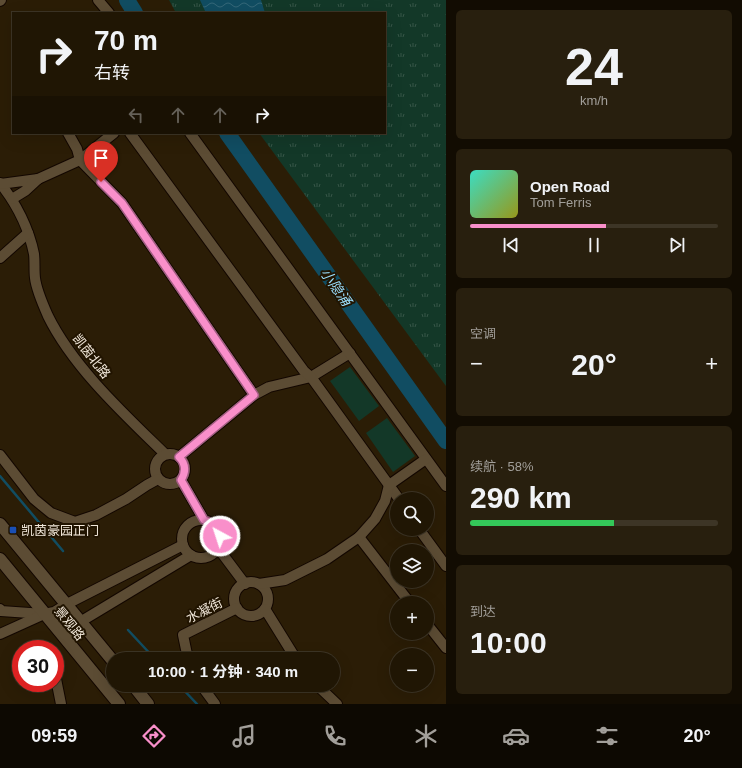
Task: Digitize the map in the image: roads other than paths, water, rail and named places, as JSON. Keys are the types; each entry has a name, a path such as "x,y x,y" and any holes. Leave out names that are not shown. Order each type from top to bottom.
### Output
{"main road":[{"name":"景观路","path":"0,524 106,653"},
{"name":"景观路","path":"0,559 119,704"},
{"path":"138,692 148,704"}],"street":[{"path":"98,0 108,12"},
{"path":"69,134 77,149 80,160 122,203 254,395"},
{"path":"0,183 38,179 80,160 113,134"},
{"path":"131,134 394,492"},
{"path":"191,134 446,486"},
{"path":"12,198 25,191 38,179"},
{"name":"凯茵北路","path":"0,183 12,198 28,233 34,255 35,280 47,315 71,354 118,408 165,454"},
{"path":"0,258 28,233"},
{"path":"179,457 254,395 269,387 310,377 350,353"},
{"path":"165,454 179,457 185,466 181,480 172,484 167,484 158,479 155,475 155,465 157,460 165,454"},
{"path":"0,455 34,499 51,513 75,522 96,515 126,499 158,479"},
{"path":"260,584 265,589 267,594 268,604 265,609 257,615 245,615 237,608 235,602 237,591 245,584 250,582 260,584 285,580 327,559 359,537 375,519 386,502 389,485 426,459"},
{"path":"181,480 204,520"},
{"path":"204,520 210,522 218,530 220,542 218,548 210,556 197,558 186,551 183,545 184,533 187,527 192,523 204,520"},
{"path":"425,536 446,566"},
{"path":"359,537 405,596"},
{"path":"0,634 44,614 54,612 183,545"},
{"path":"218,548 245,584"},
{"path":"66,640 71,630 80,622 191,555"},
{"name":"水凝街","path":"187,652 183,635 237,608"},
{"path":"0,609 1,611 44,614"},
{"path":"265,609 292,652"},
{"path":"434,633 446,648"},
{"path":"59,692 61,704"},
{"path":"206,692 215,704"},
{"path":"324,692 337,704"}],"water":[{"path":"200,0 261,0 265,12 206,12"}],"waterway":[{"name":"小隐涌","path":"127,0 134,12"},
{"name":"小隐涌","path":"228,134 446,441"},
{"path":"0,476 63,551"},
{"path":"128,630 148,652"},
{"path":"186,692 197,704"}],"place":[{"name":"凯茵豪园正门","path":"13,530"}]}
